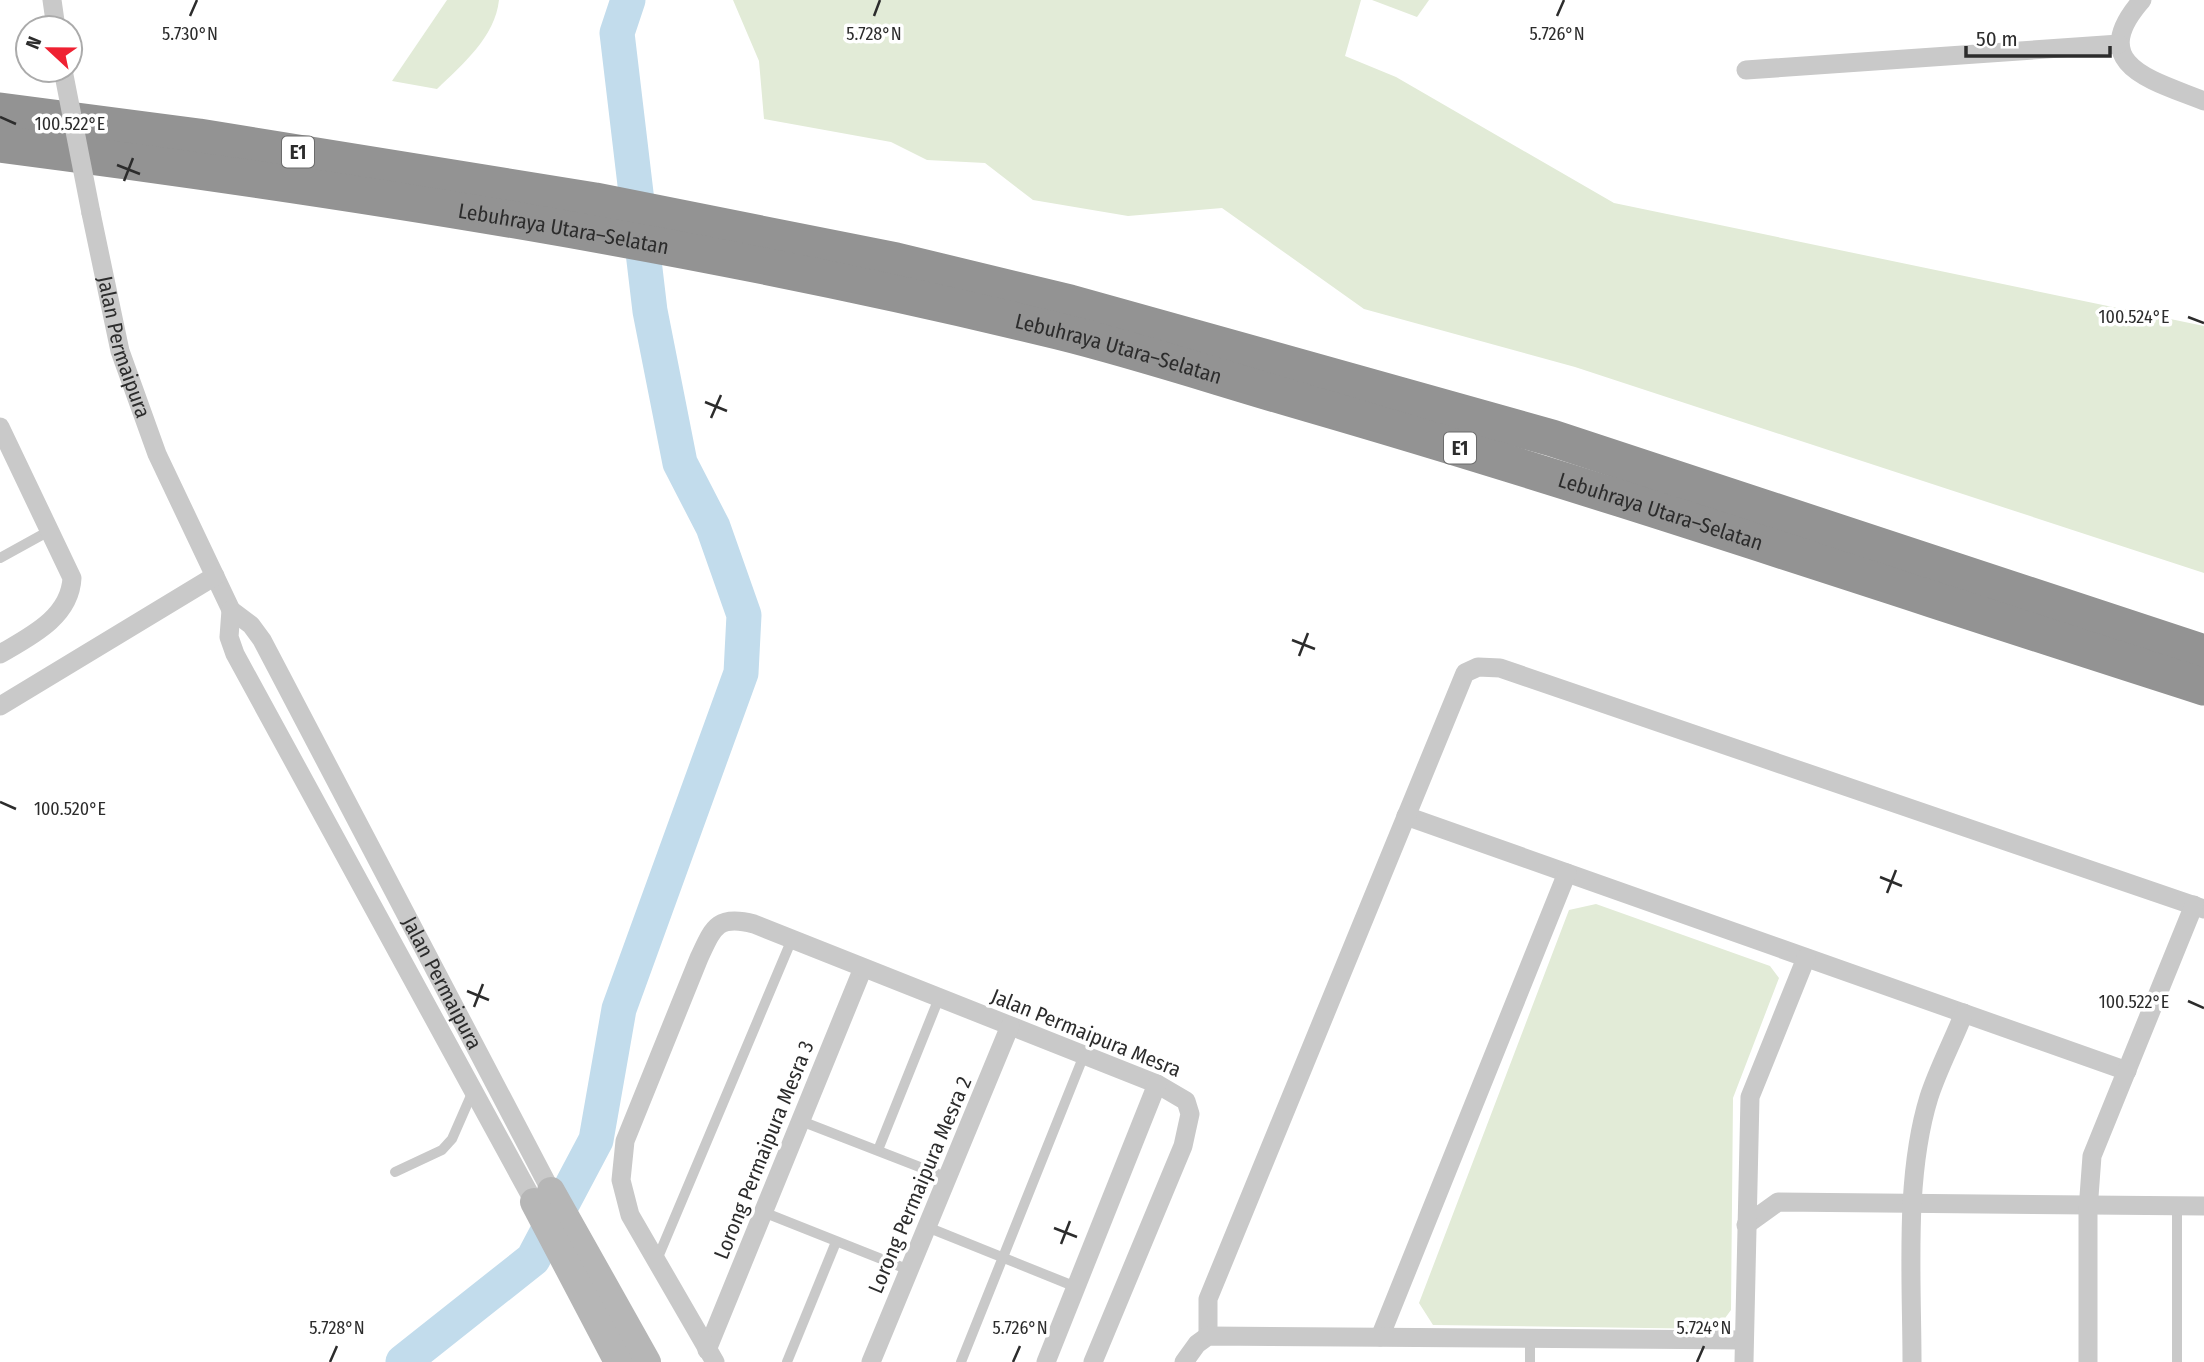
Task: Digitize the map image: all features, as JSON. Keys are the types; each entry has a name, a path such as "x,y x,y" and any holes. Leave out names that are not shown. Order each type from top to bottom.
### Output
{"highway":[{"name":"Lebuhraya Utara–Selatan","path":"0,111 226,141 706,239 1063,332 1542,471 2204,687"},
{"name":"Lebuhraya Utara–Selatan","path":"0,145 594,217"},
{"name":"Lebuhraya Utara–Selatan","path":"706,239 897,261 1070,303 1552,438 2204,653"}],"main road":[{"name":"Jalan Permaipura","path":"542,1196 587,1275 647,1362"},
{"name":"Jalan Permaipura","path":"587,1275 618,1362"}],"street":[{"path":"2142,0 2129,14 2120,32 2122,56 2130,68 2148,79 2204,101"},
{"path":"1746,70 2119,44"},
{"name":"Jalan Permaipura","path":"66,84 110,310 132,390 170,486 231,610 251,625 262,640 542,1196"},
{"path":"0,654 42,627 68,602 72,578 3,441"},
{"path":"0,706 215,576"},
{"name":"Jalan Permaipura","path":"231,610 229,637 236,654 473,1090 542,1196"},
{"path":"1208,1336 1208,1299 1465,673 1478,667 1500,668 2199,907 2092,1156 2088,1205 2088,1362"},
{"path":"1406,816 2127,1071"},
{"path":"1380,1337 1567,873"},
{"name":"Jalan Permaipura Mesra","path":"711,1356 630,1215 621,1180 625,1141 699,958 719,924 729,920 754,924 792,939 1157,1084 1186,1101 1189,1114 1187,1130 1093,1362"},
{"path":"1744,1362 1750,1097 1806,958"},
{"name":"Lorong Permaipura Mesra 3","path":"711,1356 764,1212 863,968"},
{"path":"1912,1362 1914,1203 1918,1149 1929,1097 1964,1013"},
{"name":"Lorong Permaipura Mesra 2","path":"871,1362 1010,1026"},
{"path":"1046,1362 1157,1084"},
{"path":"1746,1225 1778,1202 2204,1206"},
{"path":"1184,1362 1197,1344 1208,1336 1744,1340"}],"lane":[{"path":"0,558 49,530"},
{"path":"656,1262 792,939"},
{"path":"878,1150 939,998"},
{"path":"961,1362 1005,1258 1084,1055"},
{"path":"395,1172 442,1150 452,1139 473,1090"},
{"path":"801,1121 948,1178"},
{"path":"2177,1206 2177,1362"},
{"path":"764,1212 909,1270"},
{"path":"927,1227 1076,1287"},
{"path":"787,1362 836,1242"},
{"path":"1530,1338 1530,1362"}],"green space":[{"path":"447,0 499,0 491,26 484,38 467,60 437,89 392,81"},
{"path":"733,0 1361,0 1345,56 1396,77 1614,203 2204,326 2204,573 1575,367 1364,309 1222,208 1128,216 1033,200 985,163 927,160 891,142 764,119 759,61"},
{"path":"1372,0 1429,0 1417,17"},
{"path":"1596,904 1770,966 1779,978 1733,1098 1731,1310 1717,1329 1433,1325 1419,1303 1569,910"}],"waterway":[{"path":"403,1362 533,1259 596,1140 619,1009 741,673 744,615 713,527 680,463 650,311 617,33 628,0"}]}
